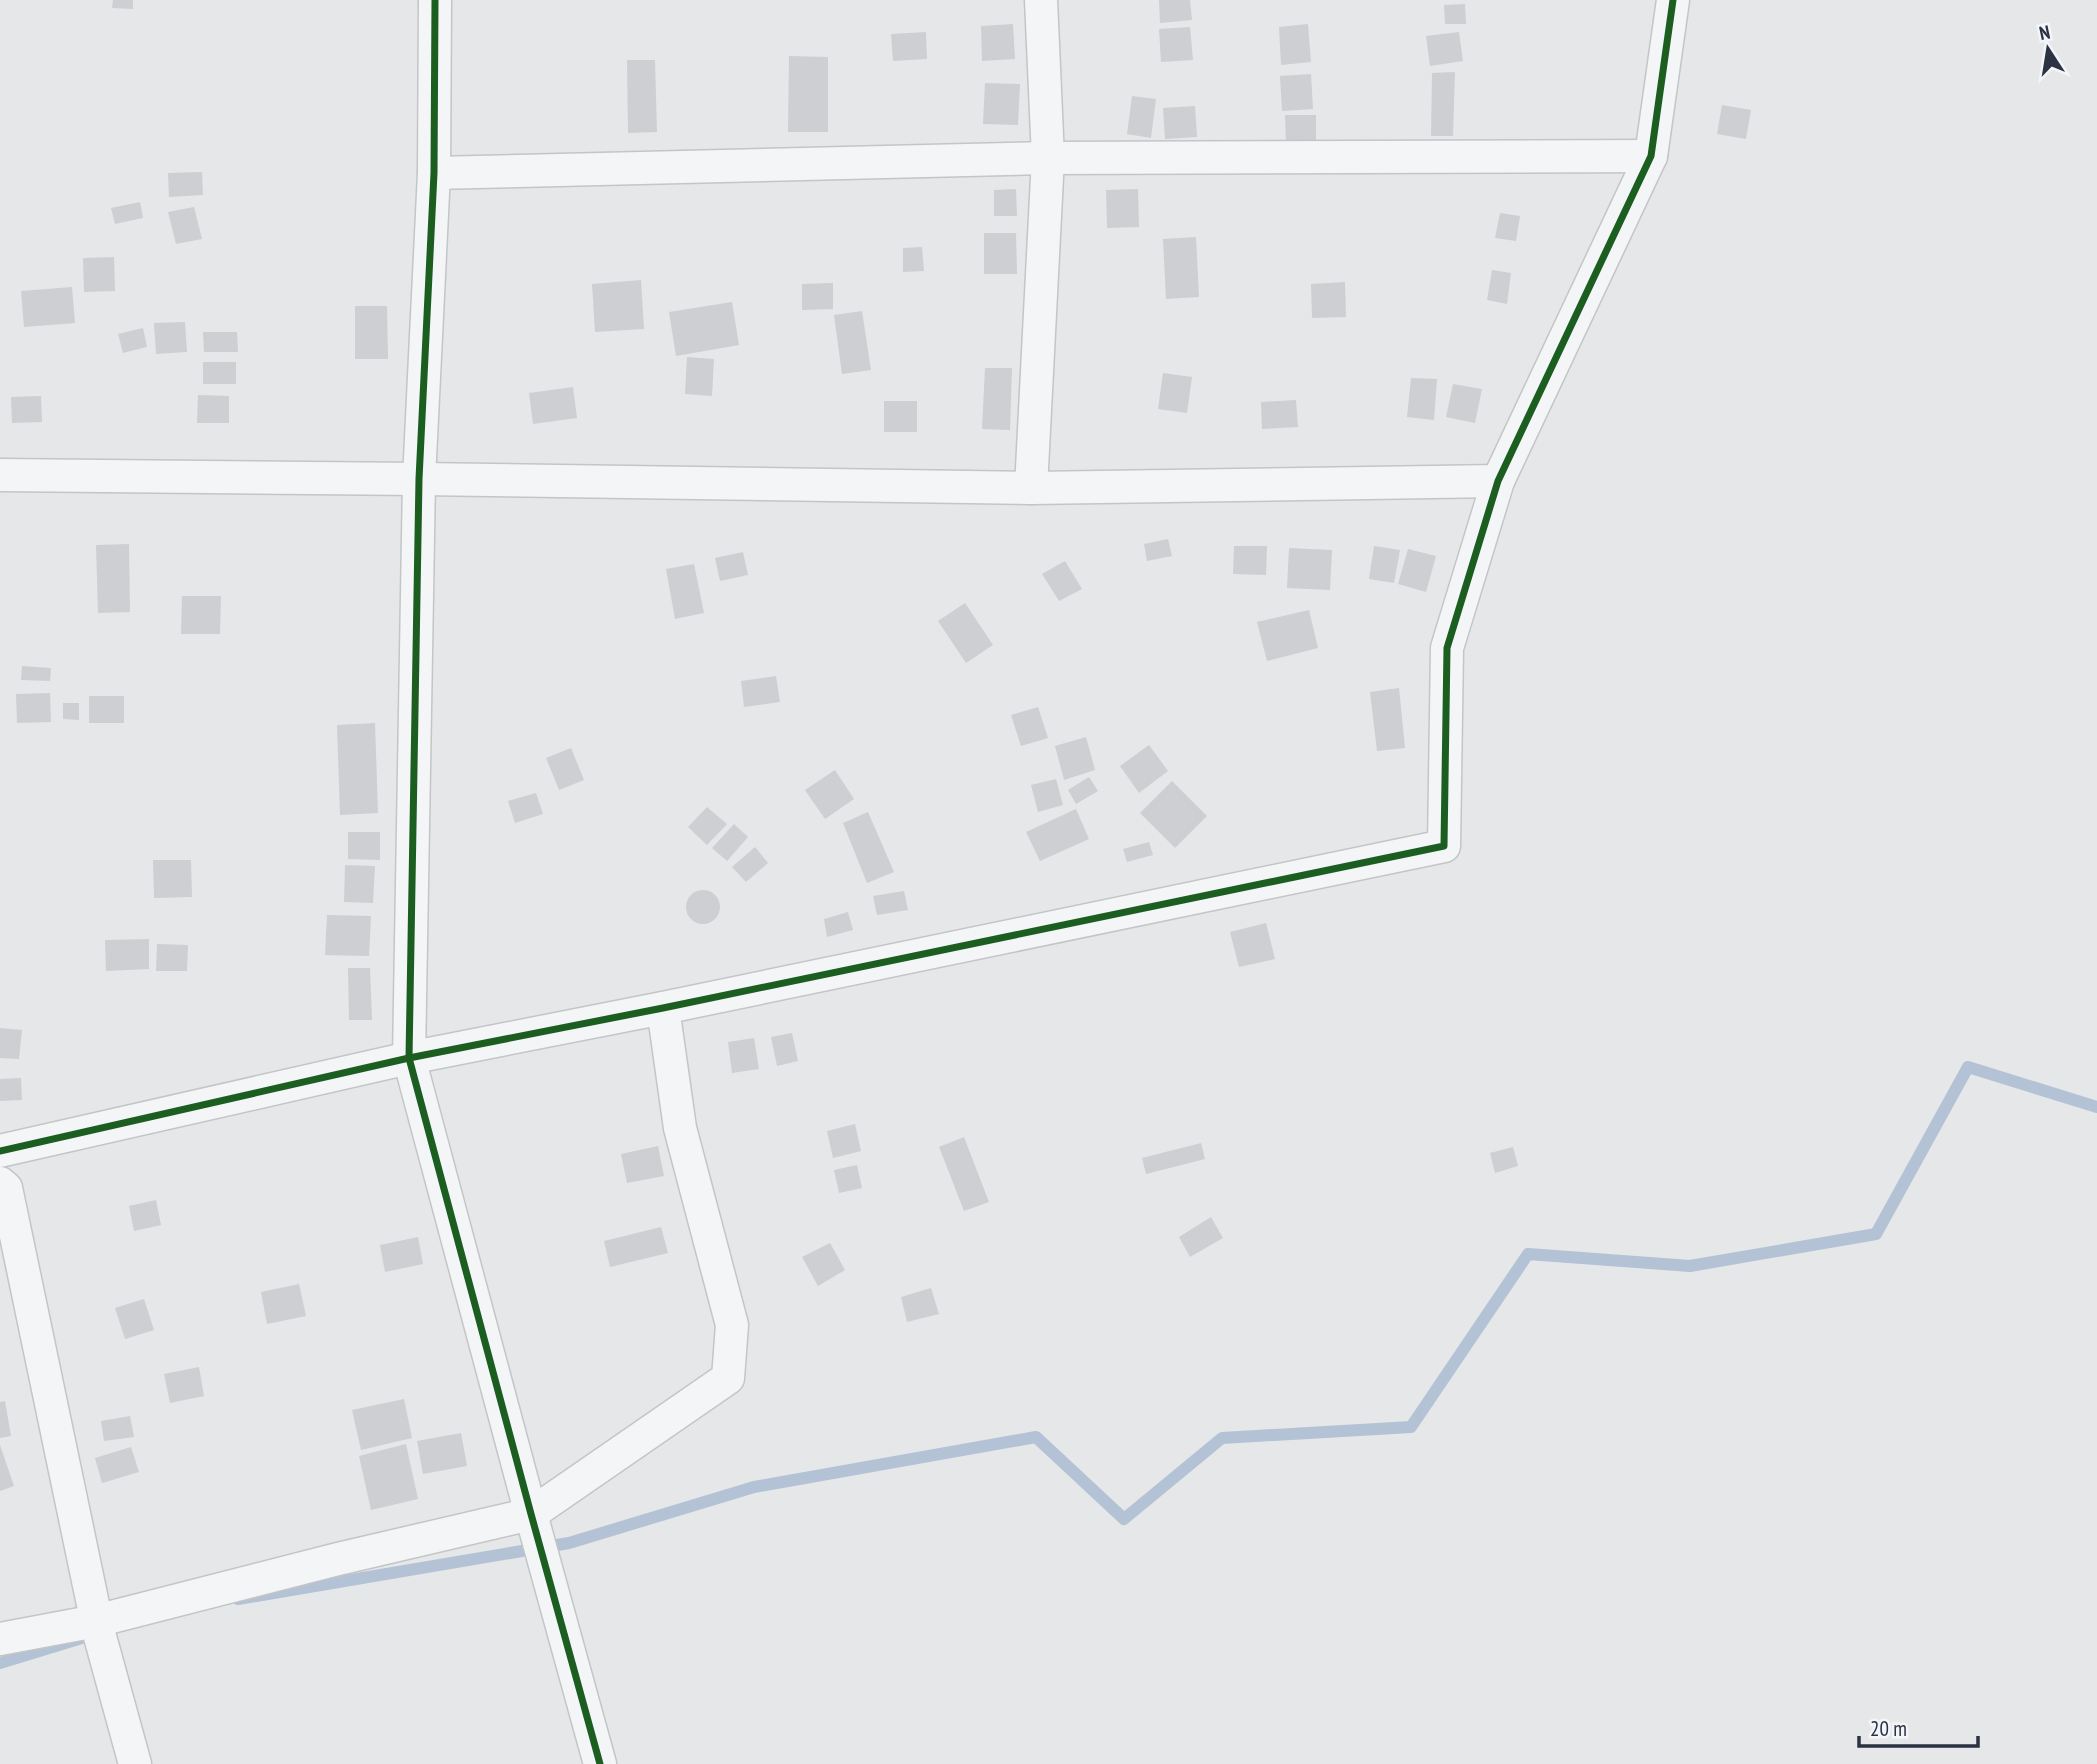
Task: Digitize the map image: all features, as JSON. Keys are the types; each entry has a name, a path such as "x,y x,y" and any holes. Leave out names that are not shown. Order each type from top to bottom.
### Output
{"street":[{"path":"435,0 434,173 419,478 410,1058 600,1764"},
{"path":"1031,488 1048,158 1041,0"},
{"path":"0,1151 410,1058 1444,846 1447,648 1498,481 1651,156 1673,0"},
{"path":"434,173 1048,158 1651,156"},
{"path":"0,475 419,478 1031,488 1498,481"},
{"path":"0,1639 96,1621 338,1559 531,1514 728,1378 732,1325 680,1128 663,1008"},
{"path":"0,1183 6,1188 96,1621 135,1764"}],"building":[{"path":"113,0 133,0 133,9 112,8"},
{"path":"1159,0 1190,0 1192,20 1160,23"},
{"path":"1465,4 1466,24 1445,24 1444,5"},
{"path":"1013,24 1015,59 982,61 981,26"},
{"path":"1308,24 1311,62 1281,65 1279,27"},
{"path":"1190,27 1193,60 1161,62 1159,29"},
{"path":"926,32 927,59 893,61 891,34"},
{"path":"1459,32 1463,61 1430,66 1426,36"},
{"path":"789,56 828,57 828,132 788,132"},
{"path":"627,60 655,60 657,132 628,133"},
{"path":"1455,72 1453,136 1431,136 1432,73"},
{"path":"1311,74 1313,109 1282,111 1280,76"},
{"path":"985,83 1020,84 1018,125 983,124"},
{"path":"1132,96 1156,99 1151,138 1127,134"},
{"path":"1722,105 1751,110 1746,139 1717,134"},
{"path":"1195,106 1197,137 1165,139 1163,108"},
{"path":"1285,115 1316,115 1316,142 1286,143"},
{"path":"202,172 203,195 169,197 168,173"},
{"path":"1016,189 1017,216 994,216 994,190"},
{"path":"1138,189 1139,227 1107,228 1106,190"},
{"path":"140,202 143,218 115,224 111,208"},
{"path":"194,207 202,239 176,244 168,212"},
{"path":"1500,213 1520,216 1516,241 1495,238"},
{"path":"984,233 1016,233 1017,274 984,274"},
{"path":"1196,237 1199,297 1166,299 1163,239"},
{"path":"922,247 924,271 903,272 903,248"},
{"path":"114,257 115,291 84,292 83,258"},
{"path":"1492,270 1511,273 1507,304 1487,300"},
{"path":"641,280 644,329 595,332 592,284"},
{"path":"1345,282 1346,317 1312,318 1311,284"},
{"path":"833,283 833,309 802,310 802,284"},
{"path":"72,287 75,323 24,327 21,291"},
{"path":"732,302 739,345 676,356 669,312"},
{"path":"355,306 387,306 388,359 355,359"},
{"path":"862,311 871,370 842,374 834,315"},
{"path":"185,322 187,352 156,354 154,323"},
{"path":"143,328 147,347 123,353 118,334"},
{"path":"203,332 237,332 238,352 204,352"},
{"path":"687,357 714,359 712,396 685,394"},
{"path":"203,362 236,362 236,384 203,384"},
{"path":"985,368 1012,368 1010,430 982,429"},
{"path":"1163,373 1192,377 1187,413 1158,409"},
{"path":"1411,378 1437,379 1434,420 1407,417"},
{"path":"1453,384 1482,389 1475,423 1446,417"},
{"path":"573,387 577,418 533,424 529,393"},
{"path":"198,395 229,396 229,423 197,423"},
{"path":"41,396 42,422 12,423 11,397"},
{"path":"1296,400 1298,427 1262,429 1261,402"},
{"path":"884,401 917,401 917,432 884,432"},
{"path":"1168,539 1172,556 1147,561 1144,544"},
{"path":"129,544 130,612 98,613 96,545"},
{"path":"1234,546 1267,546 1266,575 1233,574"},
{"path":"1374,546 1400,550 1394,583 1369,579"},
{"path":"1289,548 1332,550 1330,590 1287,588"},
{"path":"1408,549 1436,556 1426,592 1398,584"},
{"path":"743,552 748,575 720,581 715,558"},
{"path":"1065,561 1082,589 1059,601 1042,574"},
{"path":"694,564 704,613 675,619 666,569"},
{"path":"182,596 221,596 220,634 181,634"},
{"path":"965,603 993,645 966,663 938,621"},
{"path":"1309,610 1318,648 1267,661 1257,622"},
{"path":"22,666 51,668 50,681 21,680"},
{"path":"776,676 780,702 744,707 741,681"},
{"path":"1399,688 1405,748 1377,751 1370,692"},
{"path":"50,693 51,722 17,723 16,694"},
{"path":"89,696 124,696 124,723 89,723"},
{"path":"63,703 79,703 79,720 63,719"},
{"path":"1038,707 1048,738 1021,746 1011,715"},
{"path":"375,723 378,813 340,815 337,725"},
{"path":"1086,737 1095,770 1064,780 1055,746"},
{"path":"1149,745 1168,771 1139,793 1120,766"},
{"path":"571,748 584,780 559,790 546,758"},
{"path":"835,770 854,799 825,819 805,790"},
{"path":"1089,777 1098,791 1076,804 1068,790"},
{"path":"1056,779 1063,805 1038,812 1031,785"},
{"path":"1172,781 1207,816 1175,848 1140,813"},
{"path":"536,793 543,814 515,823 508,801"},
{"path":"707,807 727,824 707,845 688,827"},
{"path":"1076,809 1089,839 1040,861 1026,832"},
{"path":"868,812 894,872 867,883 843,823"},
{"path":"734,824 748,837 727,861 712,848"},
{"path":"348,832 380,832 380,860 348,859"},
{"path":"1149,842 1153,855 1127,862 1123,849"},
{"path":"755,847 768,863 746,882 732,867"},
{"path":"153,860 191,860 192,897 154,898"},
{"path":"345,865 375,866 373,903 344,902"},
{"path":"703,890 715,895 720,907 715,919 703,924 691,919 686,907 691,895"},
{"path":"904,891 908,910 877,915 873,896"},
{"path":"848,912 853,930 827,937 824,919"},
{"path":"327,915 371,916 369,956 325,955"},
{"path":"1266,923 1275,959 1239,967 1230,932"},
{"path":"149,939 149,969 106,971 105,940"},
{"path":"157,944 188,945 187,971 156,971"},
{"path":"348,968 370,968 372,1020 349,1020"},
{"path":"0,1028 22,1030 19,1059 0,1058"},
{"path":"792,1033 798,1061 777,1066 771,1037"},
{"path":"754,1038 759,1069 732,1073 728,1042"},
{"path":"21,1078 22,1100 0,1101 0,1079"},
{"path":"855,1124 861,1151 833,1158 827,1131"},
{"path":"964,1137 989,1202 964,1211 939,1147"},
{"path":"1201,1143 1205,1159 1146,1174 1142,1158"},
{"path":"658,1146 664,1176 627,1183 621,1154"},
{"path":"1513,1147 1518,1166 1495,1173 1490,1153"},
{"path":"857,1165 862,1188 839,1193 834,1170"},
{"path":"156,1200 161,1225 134,1231 129,1206"},
{"path":"1211,1217 1223,1238 1190,1257 1179,1237"},
{"path":"661,1227 668,1253 610,1267 604,1241"},
{"path":"418,1237 423,1264 385,1272 380,1245"},
{"path":"830,1243 845,1270 818,1286 802,1257"},
{"path":"299,1284 306,1316 267,1324 261,1292"},
{"path":"931,1288 939,1314 907,1322 901,1297"},
{"path":"144,1299 154,1330 125,1339 115,1308"},
{"path":"199,1367 204,1396 170,1403 164,1374"},
{"path":"404,1399 412,1438 361,1450 352,1410"},
{"path":"5,1401 11,1436 0,1438 0,1402"},
{"path":"130,1416 134,1437 104,1441 101,1421"},
{"path":"461,1433 467,1466 423,1474 417,1441"},
{"path":"406,1444 418,1499 371,1510 359,1456"},
{"path":"0,1445 14,1486 0,1491"},
{"path":"131,1447 139,1472 102,1483 95,1458"}],"waterway":[{"path":"238,1599 569,1543 754,1487 1036,1437 1124,1519 1222,1438 1411,1427 1528,1254 1690,1266 1876,1234 1968,1067 2097,1107"},
{"path":"0,1663 85,1637"}],"cycle path":[{"path":"435,0 434,173 419,479 409,1058 600,1764"},
{"path":"0,1151 409,1058 1444,846 1447,648 1498,481 1651,156 1673,0"}]}
